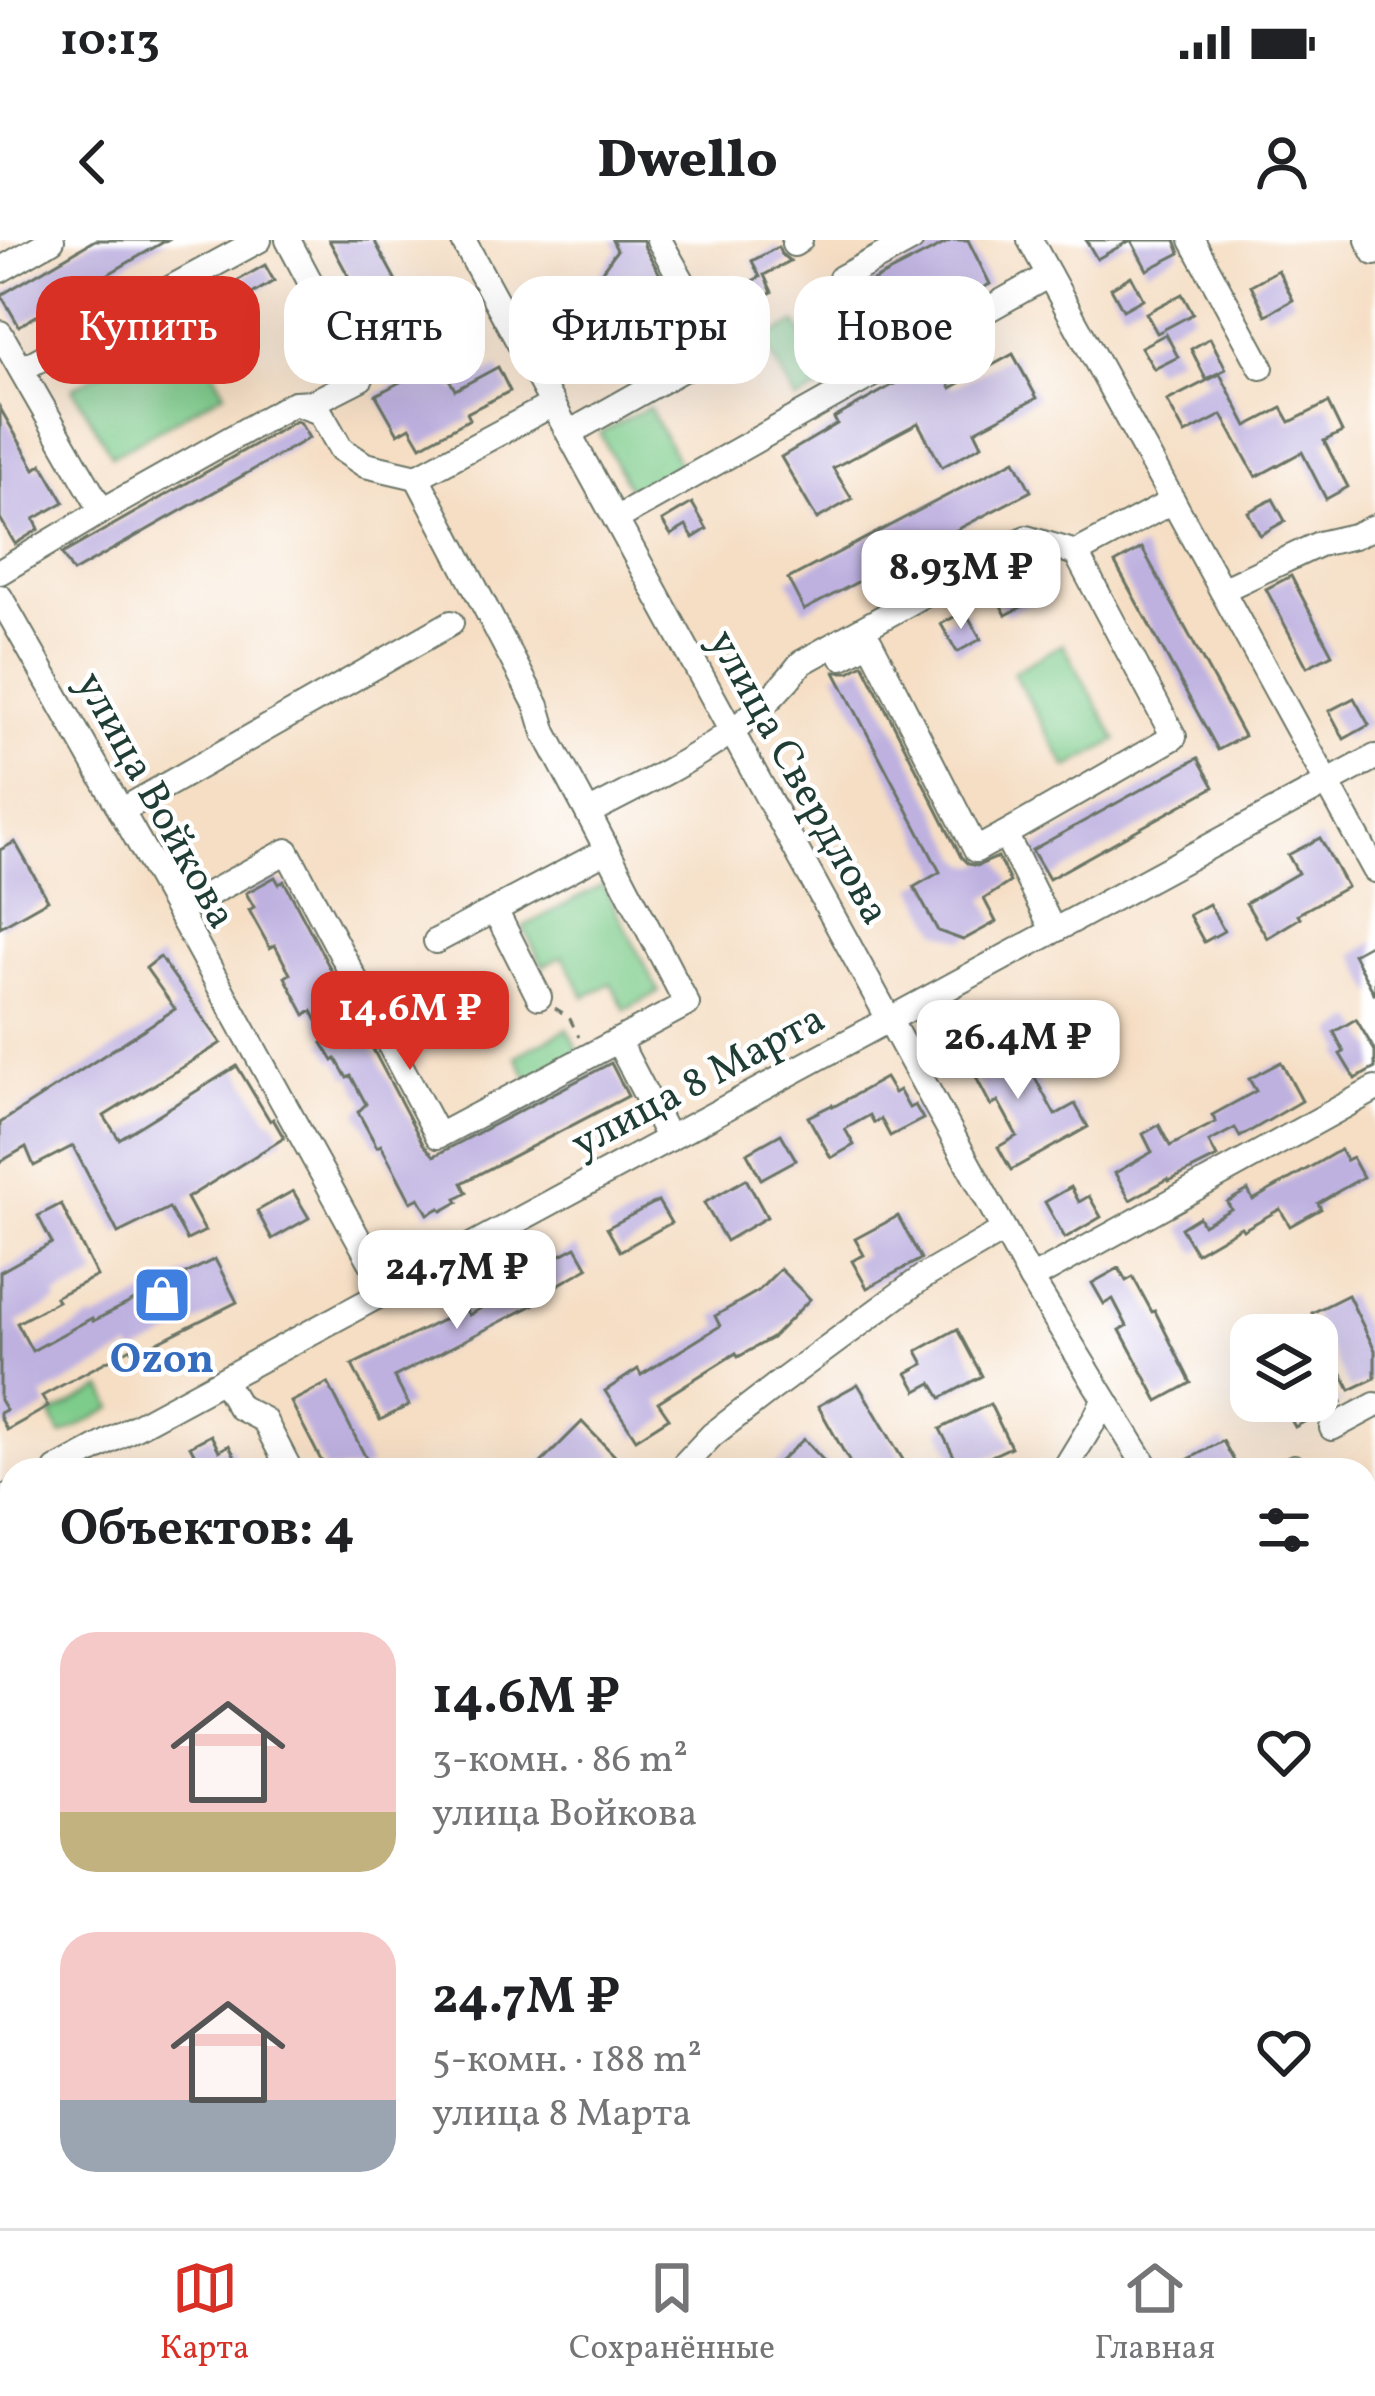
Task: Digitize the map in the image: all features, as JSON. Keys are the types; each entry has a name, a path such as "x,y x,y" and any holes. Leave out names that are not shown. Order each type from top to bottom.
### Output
{"street":[{"path":"0,270 52,240"},
{"path":"22,369 259,240"},
{"path":"0,572 295,403 314,402 361,378 288,240"},
{"name":"улица Свердлова","path":"463,240 1031,1279 1140,1458"},
{"path":"569,433 719,348 659,240"},
{"path":"845,276 911,240"},
{"path":"1030,240 1375,870"},
{"path":"1192,240 1261,367"},
{"path":"1368,240 1375,253"},
{"path":"995,305 1049,275"},
{"path":"0,332 102,511"},
{"path":"616,519 856,384"},
{"path":"295,403 320,412 341,448 365,465 417,477 553,404"},
{"path":"178,911 287,851 438,1136 687,1004 544,733 537,706 417,477"},
{"path":"588,813 733,733 781,689 801,663 1026,538 1076,553 1173,501"},
{"path":"1222,590 1319,544 1375,526"},
{"path":"781,689 869,642 976,850 1174,737 1076,553"},
{"name":"улица Войкова","path":"0,597 387,1291"},
{"path":"121,811 451,623"},
{"name":"улица 8 Марта","path":"78,1458 1375,757"},
{"path":"1005,834 1053,930"},
{"path":"436,941 608,850"},
{"path":"495,910 539,997"},
{"path":"618,1041 669,1139"},
{"path":"1031,1279 1375,1089"},
{"path":"690,1458 712,1435 923,1277 1004,1230"},
{"path":"224,1380 239,1407 264,1420 284,1458"},
{"path":"1071,1458 1104,1400"},
{"path":"1332,1428 1375,1405"}],"path":[{"path":"539,997 569,1017 589,1056"}],"green space":[{"path":"794,324 794,384 829,384 796,401 770,351 770,336"},
{"path":"80,384 221,384 225,392 112,456 73,388"},
{"path":"649,407 680,466 631,492 600,433"},
{"path":"1063,644 1117,740 1067,768 1013,672"},
{"path":"603,885 659,992 625,1010 611,983 585,997 563,956 543,966 523,927"},
{"path":"438,989 450,1014 428,1025 416,1000"},
{"path":"567,1029 581,1056 530,1083 516,1056"},
{"path":"103,1388 113,1408 61,1435 51,1415"}],"building":[{"path":"95,240 167,240 105,276 36,276 36,316 19,326 1,295"},
{"path":"329,240 374,240 393,276 348,276"},
{"path":"612,240 643,240 661,276 598,276 617,250"},
{"path":"952,240 968,240 986,276 882,276"},
{"path":"1086,240 1131,240 1097,259"},
{"path":"1131,240 1175,240 1180,253 1147,270"},
{"path":"778,247 790,261 760,276 752,261"},
{"path":"265,265 274,281 260,289 260,276 246,276"},
{"path":"1278,270 1293,300 1266,315 1251,285"},
{"path":"1131,276 1143,299 1123,310 1111,288"},
{"path":"1182,294 1193,314 1157,333 1146,313"},
{"path":"1166,334 1178,357 1154,369 1141,347"},
{"path":"1210,338 1226,369 1206,379 1191,349"},
{"path":"1013,354 1037,398 975,431 982,445 942,467 918,423 833,468 852,499 817,519 781,457 837,424 834,418 894,384 949,384 951,388 995,384 995,364"},
{"path":"498,367 510,391 467,413 470,419 421,446 410,427 398,434 376,395 397,384 452,384 455,390 466,384 485,384 485,374"},
{"path":"1220,374 1247,426 1282,408 1290,422 1328,403 1342,432 1324,441 1348,487 1326,499 1302,452 1256,477 1222,415 1185,434 1167,401"},
{"path":"0,408 35,469 42,464 64,502 34,519 39,529 15,544 0,518"},
{"path":"296,421 309,438 73,572 62,554"},
{"path":"1015,460 1031,491 804,610 788,579"},
{"path":"1273,499 1285,521 1260,535 1248,512"},
{"path":"692,503 707,529 693,538 686,526 671,535 662,521"},
{"path":"1142,548 1244,736 1218,750 1115,563"},
{"path":"1291,576 1332,654 1307,667 1266,589"},
{"path":"1027,588 1033,601 1006,615 999,602"},
{"path":"965,611 981,639 957,652 941,624"},
{"path":"863,664 961,857 977,866 998,857 1010,882 984,899 996,922 963,940 938,931 914,887 940,872 835,672 849,672"},
{"path":"1354,698 1369,725 1344,739 1329,711"},
{"path":"1198,758 1214,787 1049,879 1032,850"},
{"path":"1320,838 1347,887 1267,938 1246,903 1298,873 1288,855"},
{"path":"15,842 48,900 0,927 0,850"},
{"path":"275,877 279,884 284,881 423,1144 434,1156 611,1063 628,1096 462,1183 467,1193 458,1202 428,1214 419,1198 411,1202 381,1145 377,1147 358,1112 366,1104 351,1076 347,1078 333,1061 312,1011 305,1015 275,945 270,948 249,910 254,907 246,893"},
{"path":"1209,904 1224,931 1204,942 1189,915"},
{"path":"1375,942 1375,995 1353,954"},
{"path":"160,957 221,1043 104,1116 119,1139 237,1066 284,1138 187,1198 205,1231 187,1240 169,1208 118,1233 73,1146 34,1166 26,1147 0,1162 0,1123 175,1009 146,968"},
{"path":"1356,1019 1375,1051 1375,1068 1355,1079 1334,1032"},
{"path":"979,1023 1002,1071 1027,1063 1055,1115 1075,1104 1088,1127 1011,1170 998,1147 1017,1136 998,1101 991,1106 954,1035"},
{"path":"1281,1062 1302,1101 1240,1137 1235,1128 1209,1142 1217,1157 1130,1200 1115,1173 1152,1152 1143,1134 1159,1125 1170,1146 1216,1122 1212,1115 1256,1091 1249,1079"},
{"path":"885,1078 909,1108 915,1105 923,1119 890,1136 881,1119 874,1123 870,1115 845,1129 854,1145 831,1158 808,1117"},
{"path":"781,1134 796,1160 761,1179 747,1153"},
{"path":"1340,1150 1346,1160 1352,1157 1363,1177 1290,1226 1280,1209 1196,1253 1181,1228 1199,1217 1203,1225 1231,1209 1227,1202 1248,1190 1253,1200"},
{"path":"746,1179 767,1217 726,1241 704,1203"},
{"path":"1071,1187 1079,1202 1089,1196 1101,1217 1065,1238 1045,1202"},
{"path":"293,1191 309,1218 272,1239 257,1211"},
{"path":"658,1201 671,1223 620,1251 607,1228"},
{"path":"61,1204 97,1276 17,1323 32,1351 215,1259 237,1302 134,1354 131,1348 42,1396 48,1407 7,1430 0,1417 6,1410 0,1400 0,1272 52,1243 38,1216"},
{"path":"898,1216 921,1259 867,1288 852,1261 864,1255 855,1239"},
{"path":"576,1247 588,1268 531,1300 533,1305 394,1377 409,1405 380,1420 352,1365 465,1309 469,1315 495,1300 491,1292"},
{"path":"1119,1268 1126,1281 1133,1277 1155,1311 1191,1383 1158,1401 1120,1330 1127,1326 1113,1299 1104,1304 1092,1283"},
{"path":"780,1269 810,1299 772,1338 738,1357 736,1353 658,1402 669,1418 636,1439 605,1391 638,1369 641,1375 720,1326 715,1316 758,1291"},
{"path":"1348,1295 1375,1350 1375,1378 1350,1390 1338,1366 1338,1314 1312,1313"},
{"path":"957,1329 982,1376 941,1398 932,1383 917,1391 907,1373 924,1364 917,1351"},
{"path":"328,1383 366,1458 320,1458 291,1402"},
{"path":"858,1384 902,1458 847,1458 818,1406"},
{"path":"990,1404 1011,1447 987,1458 955,1458 940,1429"},
{"path":"582,1422 615,1456 613,1458 546,1458"},
{"path":"211,1435 219,1451 229,1445 236,1458 196,1458 190,1446"},
{"path":"804,1439 821,1458 783,1458"},
{"path":"1223,1441 1232,1458 1191,1458"}],"place":[{"name":"Ozon","path":"162,1295"}]}
